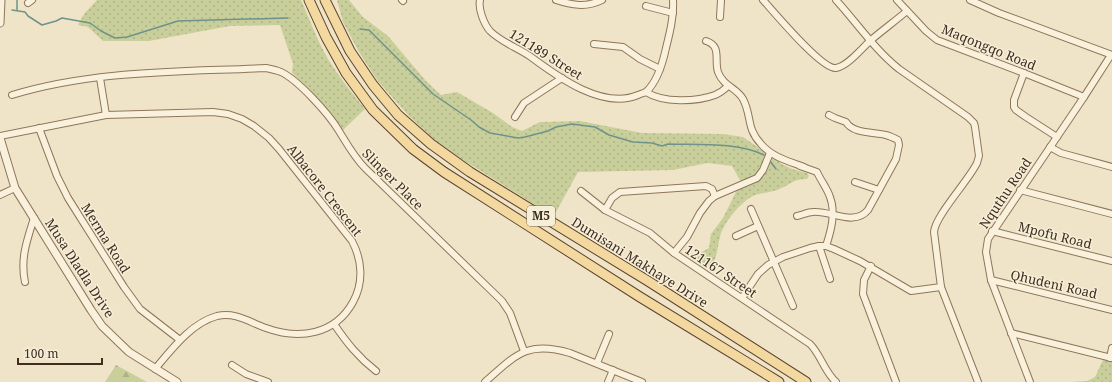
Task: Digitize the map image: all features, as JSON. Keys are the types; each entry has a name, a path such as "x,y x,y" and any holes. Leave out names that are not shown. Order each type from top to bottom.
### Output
{"main road":[{"name":"M5","path":"309,0 326,37 346,73 374,110 412,149 444,172 640,297 779,382"},
{"name":"Dumisani Makhaye Drive","path":"325,0 350,52 373,85 398,115 431,144 470,172 648,281 806,382"}],"street":[{"path":"0,23 1,0"},
{"path":"556,0 569,4 582,5 592,4 602,0"},
{"path":"673,0 673,13 666,50 657,78 646,92 662,98 685,100 716,95 728,86"},
{"path":"720,17 721,0"},
{"path":"763,0 807,49 829,67 833,68 842,66 907,11"},
{"path":"836,0 870,41 894,66 968,117 974,123 979,156 977,163 941,216 934,229 941,287 978,382"},
{"name":"Maqongqo Road","path":"897,0 931,36 937,40 1024,73 1084,98"},
{"path":"970,0 999,13 1112,55"},
{"name":"121189 Street","path":"478,2 486,25 491,31 562,78 586,91 612,98 626,99 646,92"},
{"path":"646,6 673,13"},
{"path":"706,40 712,42 715,46 718,71 728,86 741,96 745,105 751,131 761,144 770,153 817,172 830,196 833,215 830,233 823,246 830,279"},
{"path":"594,44 623,47 640,59 660,69"},
{"name":"Nquthu Road","path":"1030,382 991,280 986,252 988,239 1112,55"},
{"name":"Slinger Place","path":"12,95 63,83 119,75 266,68 285,74 325,111 339,130 356,159 502,301 510,313 524,351"},
{"path":"1024,73 1014,100 1014,107 1026,117 1057,137"},
{"path":"100,78 106,116"},
{"path":"515,117 524,103 562,78"},
{"name":"Albacore Crescent","path":"0,137 39,128 106,116 198,111 228,114 242,119 254,126 269,138 280,149 347,233 356,249 361,277 349,308 334,324 307,334 293,334 265,328 246,319 229,315 208,319 180,340 155,369"},
{"path":"797,216 813,212 841,217 864,215 896,159 899,142 895,138 886,134 860,131 848,125 846,122 830,115"},
{"name":"Merma Road","path":"39,128 57,176 68,198 131,297 140,309 180,340"},
{"name":"Musa Dladla Drive","path":"0,137 15,188 102,326 129,352 177,382"},
{"path":"1050,147 1067,155 1112,167"},
{"path":"674,253 689,233 704,206 715,196 757,178 763,170 770,153"},
{"path":"795,164 804,167"},
{"path":"855,182 879,190"},
{"path":"605,210 612,198 620,192 706,186 712,189 715,196"},
{"path":"0,195 15,188"},
{"path":"1020,190 1112,214"},
{"name":"121167 Street","path":"581,191 605,210 650,233 674,253 810,344 819,355 830,377 836,382"},
{"path":"751,209 793,306"},
{"path":"25,282 22,271 24,247 34,218"},
{"path":"736,236 758,226"},
{"name":"Mpofu Road","path":"992,231 1112,261"},
{"path":"742,298 758,274 774,261 810,248 823,246 839,251 870,266 911,291 941,287"},
{"path":"870,266 864,280 863,294 896,382"},
{"name":"Qhudeni Road","path":"991,280 1112,310"},
{"path":"334,324 353,350 362,360 376,371"},
{"path":"1011,333 1111,358 1112,348"},
{"path":"597,363 609,334"},
{"path":"485,382 517,355 524,351 543,348 559,350 597,363 642,382"},
{"path":"232,365 246,374 268,382"},
{"path":"608,382 613,370"}],"green space":[{"path":"97,0 301,0 328,59 341,79 365,109 343,130 319,100 292,73 293,64 280,25 230,26 149,41 103,41 88,27 78,25 84,14"},
{"path":"337,0 349,0 363,17 388,36 426,81 441,95 457,92 493,113 512,127 522,131 540,122 580,121 642,133 723,134 743,137 782,164 792,169 807,173 809,176 807,179 797,180 778,190 755,195 744,202 725,225 720,237 715,259 706,269 700,265 697,259 700,253 709,248 711,234 723,218 741,182 732,166 707,163 673,170 578,172 556,212 548,213 437,142 409,116 377,80 359,52 343,22"},
{"path":"1107,351 1112,352 1112,382 1071,382 1087,381 1095,377"},
{"path":"116,365 147,382 105,382"}],"waterway":[{"path":"17,0 17,10"},
{"path":"12,10 25,12 28,16 42,25 62,18 90,23 101,31 115,38 127,37 178,21 288,18"},
{"path":"360,29 369,30 433,94 479,127 490,133 518,138 572,124 595,127 609,135 633,142 652,143 662,146 668,144 730,146 754,151 764,155"},
{"path":"770,161 776,169"}]}
